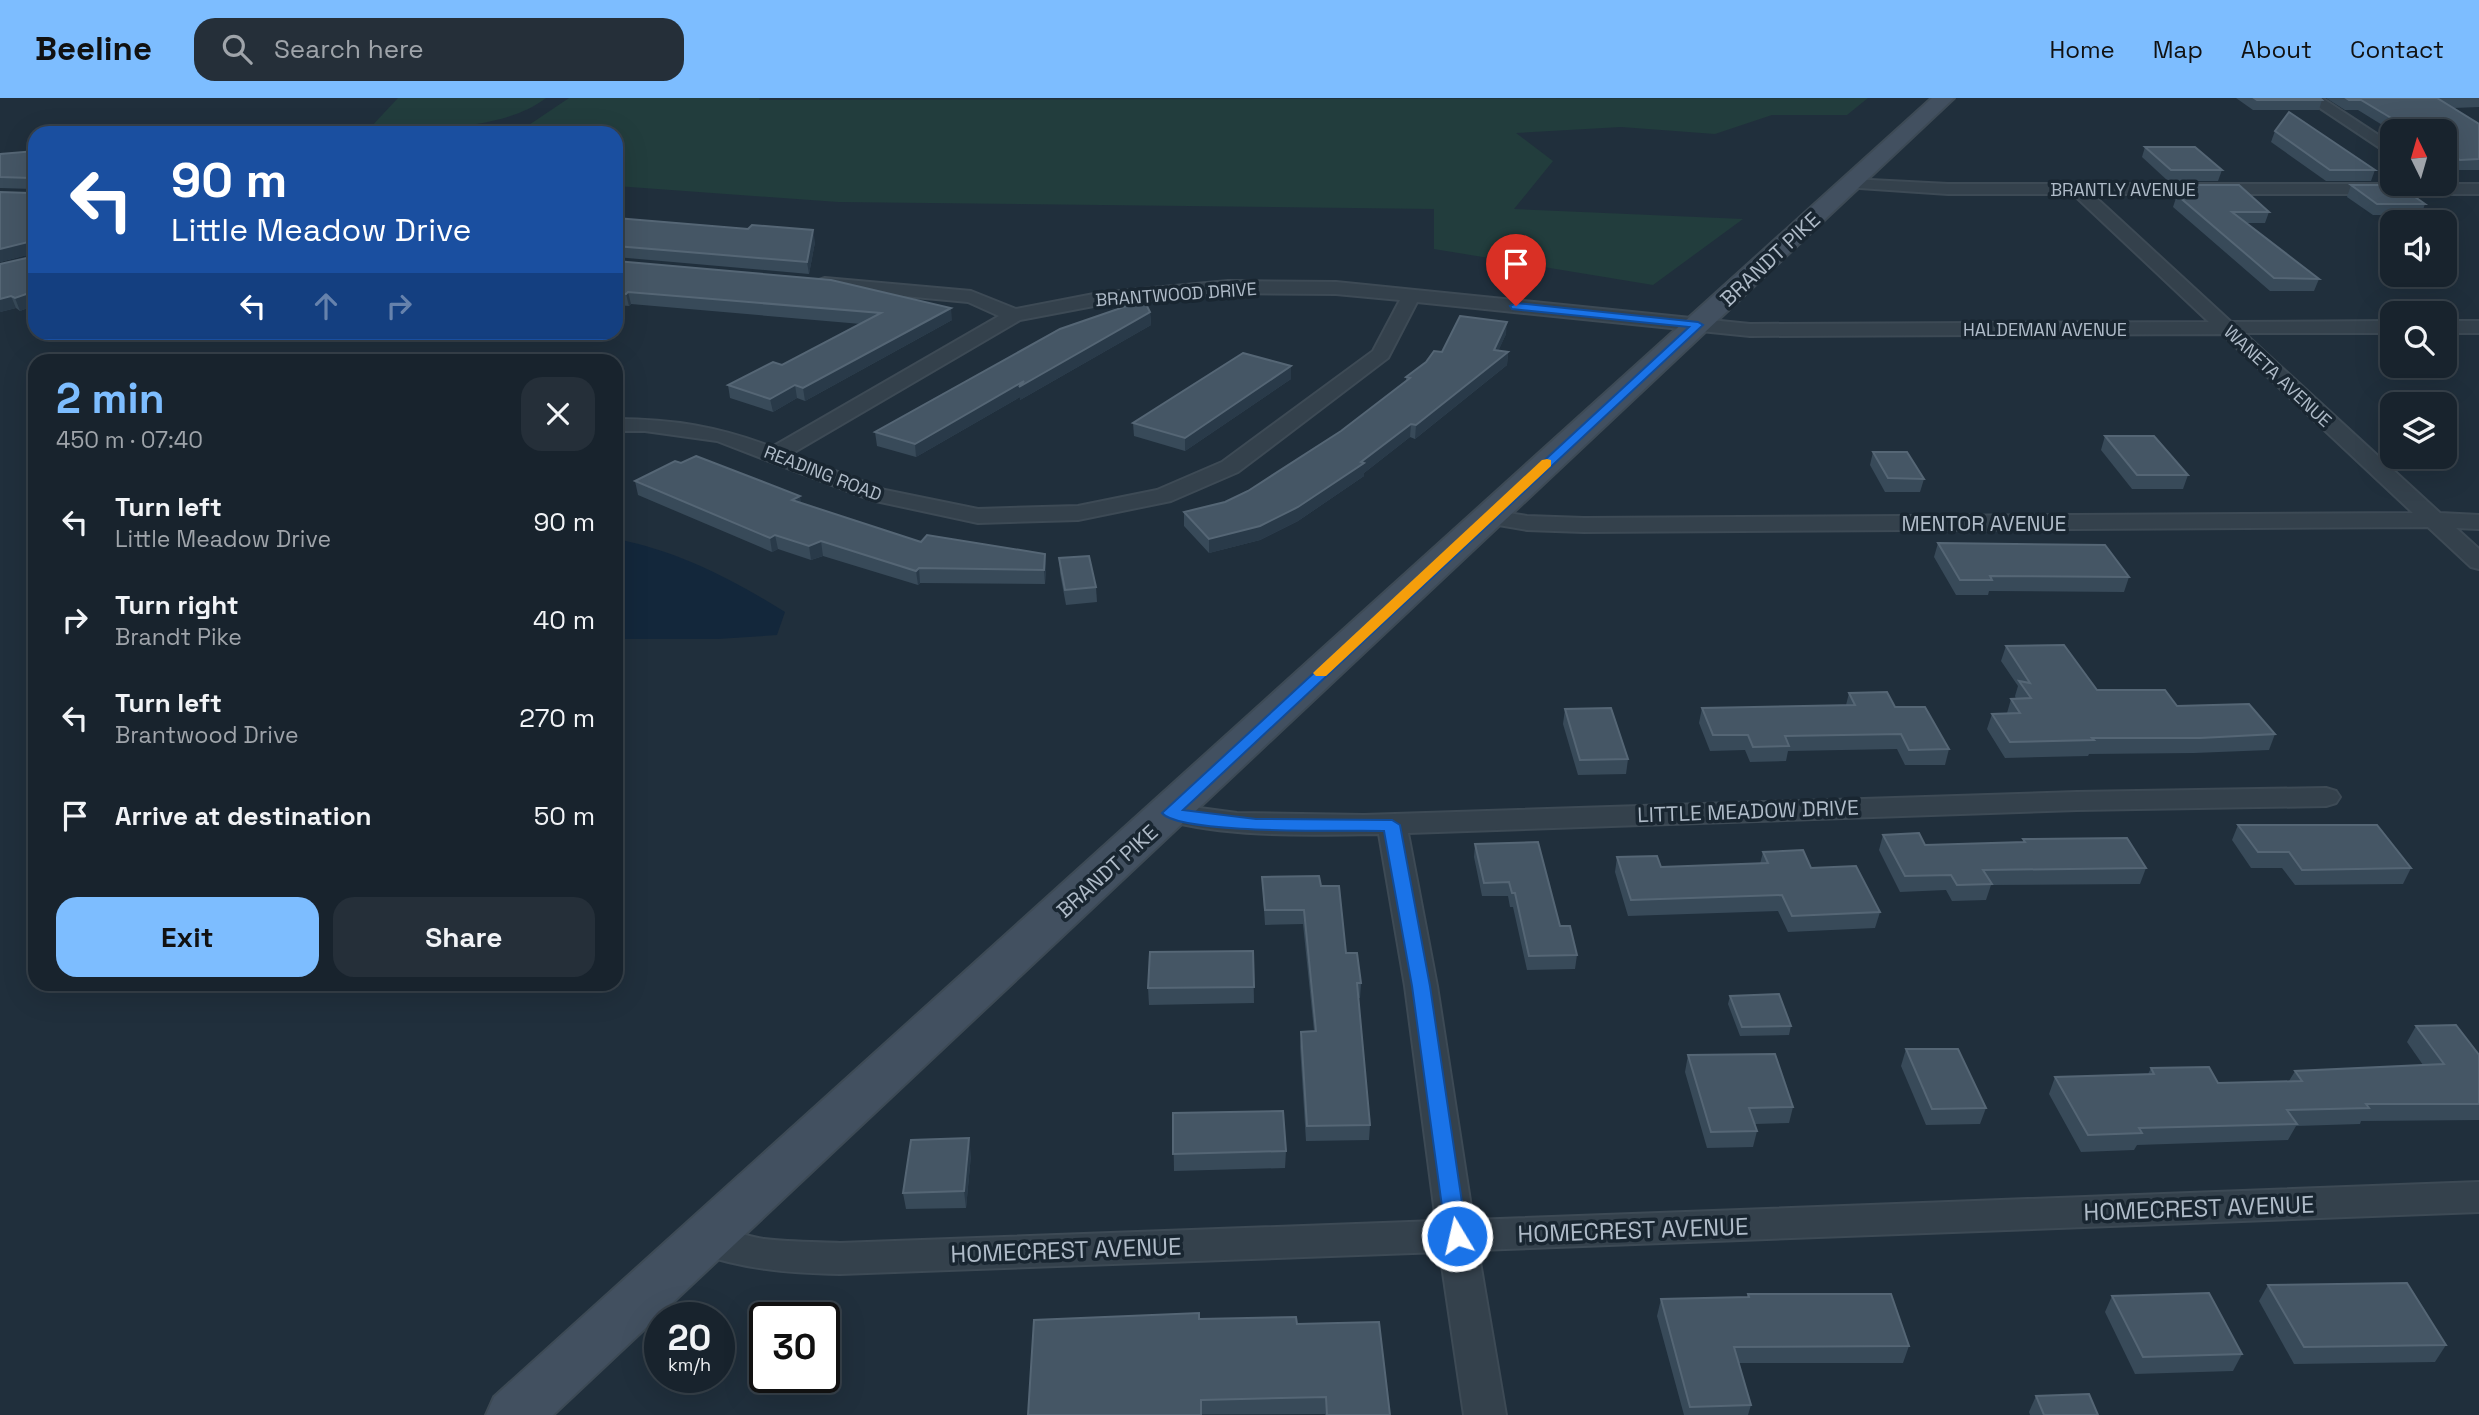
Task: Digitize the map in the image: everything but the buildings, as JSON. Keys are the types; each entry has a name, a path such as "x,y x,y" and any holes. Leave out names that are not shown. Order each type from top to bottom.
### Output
{"main road":[{"name":"BRANDT PIKE","path":"514,1415 1944,98"}],"street":[{"path":"2312,98 2380,143"},
{"name":"BRANTLY AVENUE","path":"1851,184 1896,188 2078,190 2380,187"},
{"name":"BRANTLY AVENUE","path":"2457,187 2479,189"},
{"name":"WANETA AVENUE","path":"2078,190 2479,562"},
{"path":"2457,195 2479,209"},
{"path":"807,282 971,297 1014,315"},
{"name":"BRANTWOOD DRIVE","path":"775,454 1014,315 1099,299 1228,287 1336,288 1698,325"},
{"name":"READING ROAD","path":"623,425 645,425 720,435 879,495 978,516 1078,513 1163,496 1230,467 1381,354 1412,296"},
{"name":"HALDEMAN AVENUE","path":"1698,325 1750,330 2380,327"},
{"path":"2457,327 2479,327"},
{"name":"MENTOR AVENUE","path":"1489,517 1527,523 1584,525 2434,520 2479,522"},
{"name":"LITTLE MEADOW DRIVE","path":"1170,813 1214,821 1256,824 1392,825 2077,801 2326,797"},
{"path":"1392,825 1421,986 1485,1415"},
{"name":"HOMECREST AVENUE","path":"704,1240 725,1249 762,1255 823,1257 2479,1197"}],"green space":[{"path":"398,98 546,98 507,117 461,126 372,126"},
{"path":"569,98 1868,98 1847,115 1772,115 1715,134 1621,127 1516,133 1553,161 1514,209 1743,219 1653,285 1434,249 1434,209 838,202 623,187 623,126 527,126"}],"water":[{"path":"623,541 682,558 725,578 785,612 777,635 718,639 623,639"}],"slow traffic":[{"path":"1321,673 1547,463"}],"route":[{"path":"1457,1236 1408,903 1392,825 1256,824 1187,818 1170,813 1698,325 1516,306"}]}
